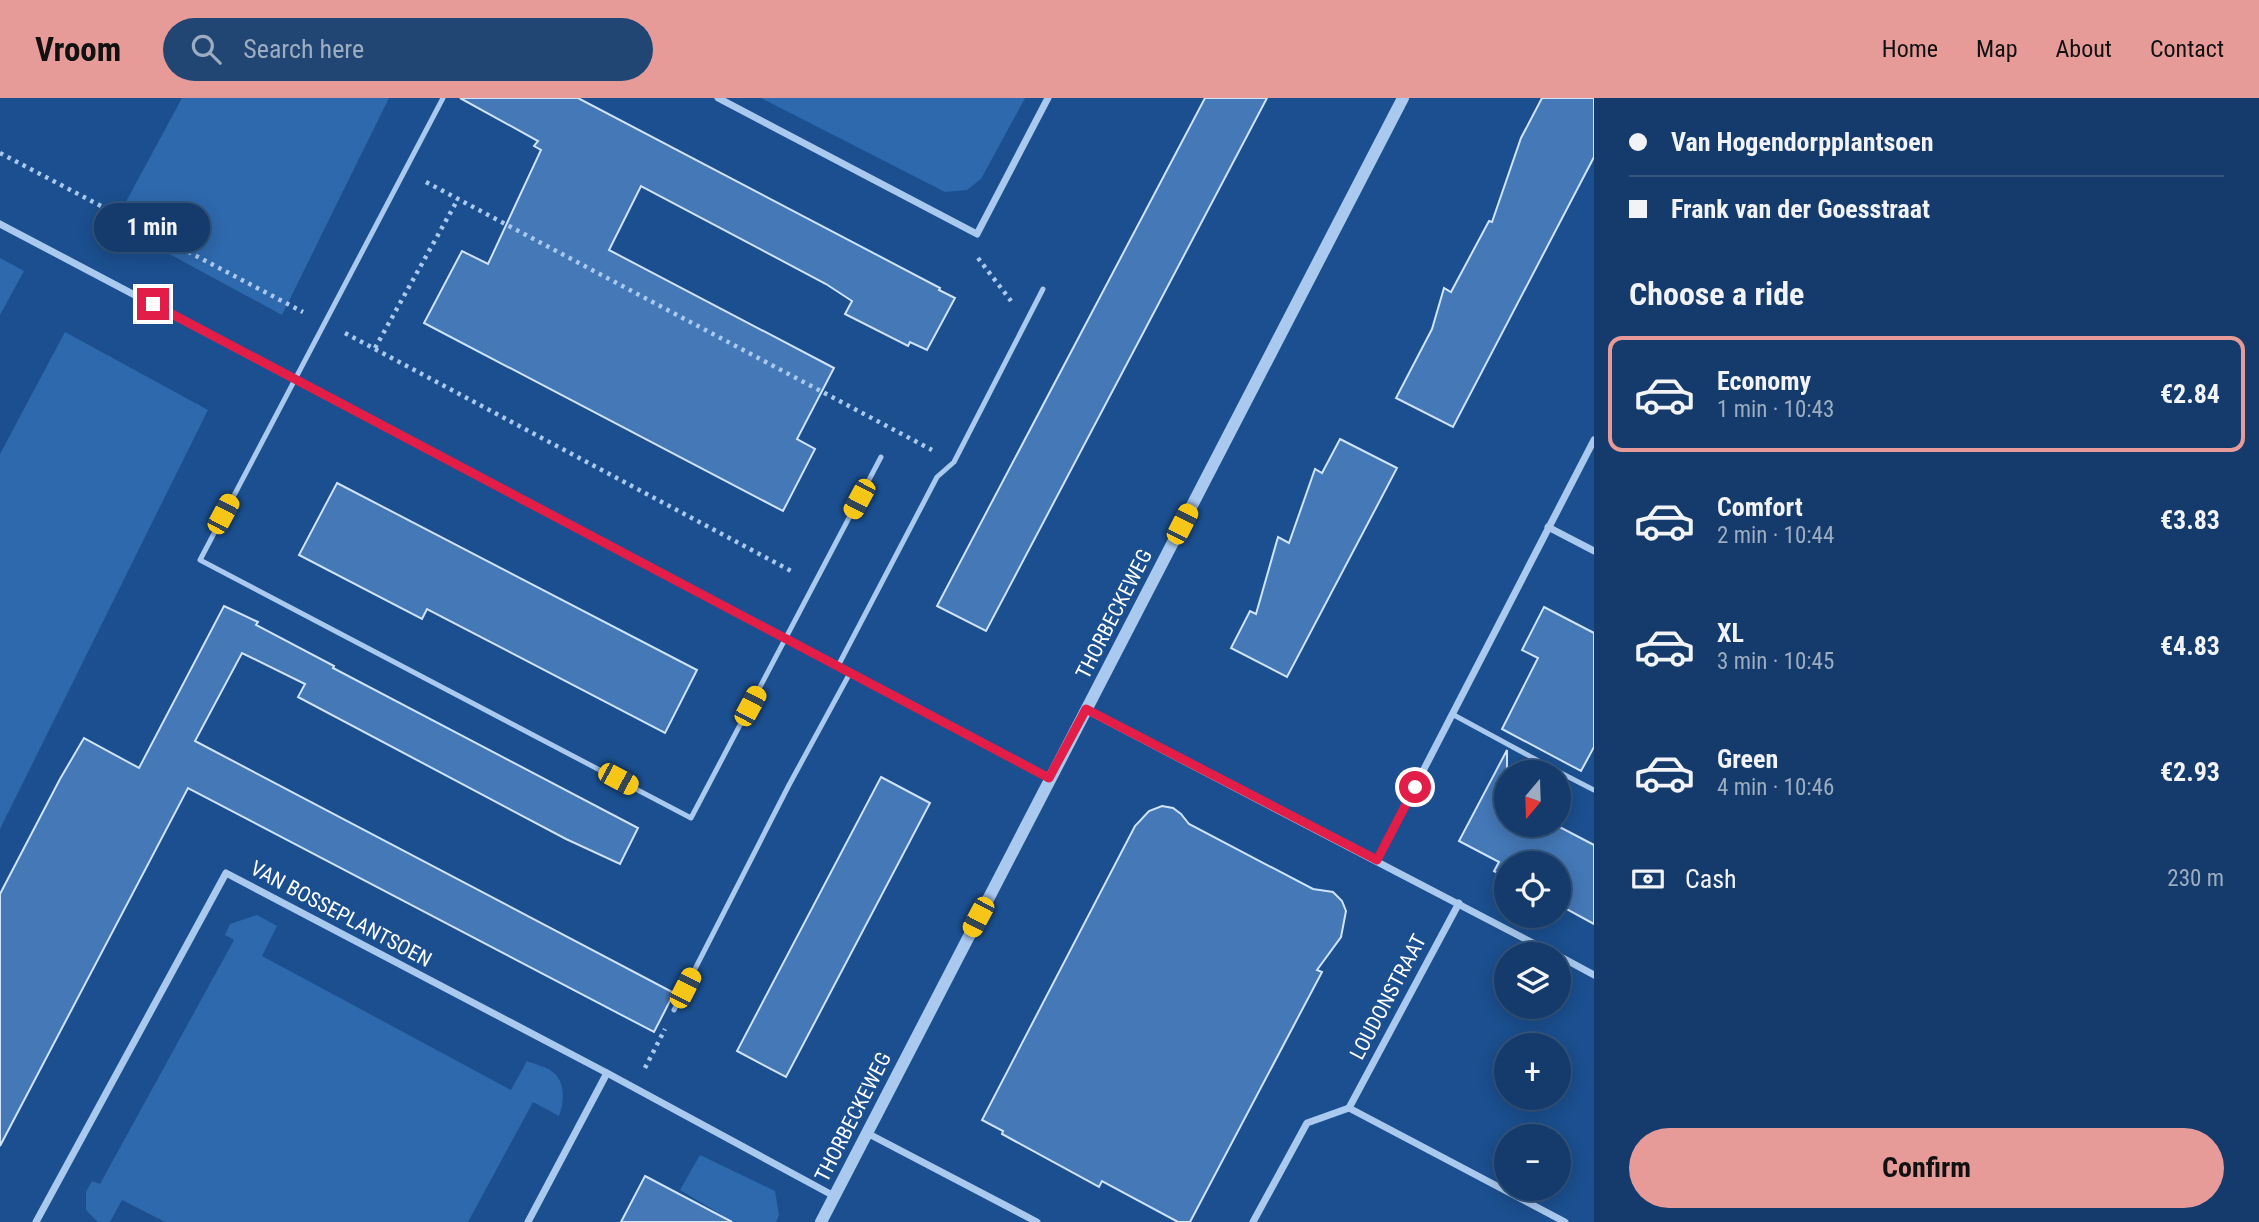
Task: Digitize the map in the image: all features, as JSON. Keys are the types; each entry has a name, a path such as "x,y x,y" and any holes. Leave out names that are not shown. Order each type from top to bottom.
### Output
{"street":[{"path":"718,98 977,234 1048,98"},
{"name":"THORBECKEWEG","path":"821,1222 1403,98"},
{"path":"0,224 1049,778"},
{"path":"1377,860 1594,440"},
{"path":"1548,527 1594,551"},
{"path":"1086,709 1532,942"},
{"name":"VAN BOSSEPLANTSOEN","path":"36,1222 226,873 636,1088 834,1196"},
{"name":"LOUDONSTRAAT","path":"1349,1108 1459,903"},
{"path":"1571,963 1594,975"},
{"path":"528,1222 607,1073"},
{"path":"1253,1222 1307,1123 1349,1108 1565,1222"},
{"path":"867,1133 1037,1222"}],"lane":[{"path":"443,98 200,559 691,818 881,457"},
{"path":"838,666 937,477 954,462 1044,289"},
{"path":"674,1010 789,785 850,673"},
{"path":"1452,715 1536,760"},
{"path":"1572,779 1594,790"}],"path":[{"path":"0,153 375,348 815,583"},
{"path":"405,170 954,462"},
{"path":"375,348 458,199"},
{"path":"977,234 970,248 1026,322"},
{"path":"636,1088 674,1010"}],"shaded area":[{"path":"182,98 389,98 282,315 114,224"},
{"path":"761,98 1025,98 981,179 967,190 945,192"},
{"path":"0,258 24,271 0,315"},
{"path":"65,332 208,410 0,829 0,454"},
{"path":"257,915 277,926 262,956 511,1090 527,1061 548,1069 558,1077 563,1093 559,1116 533,1102 468,1222 165,1222 122,1200 110,1222 98,1222 86,1210 86,1192 92,1181 100,1184 234,940 225,935 230,924"},
{"path":"700,1155 775,1191 779,1215 776,1222 719,1222 722,1215 680,1190"}],"building":[{"path":"460,98 578,98 955,298 927,350 910,342 908,346 845,314 852,301 826,284 641,186 609,250 834,368 797,439 815,449 783,511 424,323 462,251 488,264 541,150 534,146 538,141"},
{"path":"1205,98 1267,98 986,631 937,606"},
{"path":"1542,98 1594,98 1594,157 1453,427 1396,398 1432,329 1444,288 1451,292 1489,221 1492,222 1521,138"},
{"path":"1340,439 1397,468 1287,677 1231,648 1250,611 1256,614 1278,537 1289,543 1315,469 1322,473"},
{"path":"337,483 697,670 665,733 427,609 422,619 299,555"},
{"path":"224,606 258,622 256,625 334,666 333,668 638,828 620,864 566,839 298,697 305,684 242,653 195,741 674,993 654,1032 188,788 0,1146 0,894 84,738 139,768"},
{"path":"1544,607 1594,633 1594,747 1581,771 1572,766 1572,760 1560,760 1502,729 1538,658 1522,650"},
{"path":"1494,775 1494,837 1571,837 1572,833 1594,845 1594,924 1571,912 1571,851 1494,851 1494,859 1459,841"},
{"path":"881,777 930,803 786,1077 737,1051"},
{"path":"1162,806 1173,808 1189,824 1313,889 1333,892 1342,901 1346,911 1341,937 1317,970 1322,972 1190,1222 1178,1222 1102,1181 1099,1187 1002,1134 1003,1131 982,1120 1135,826 1149,811"},
{"path":"645,1176 732,1222 621,1222"}],"route":[{"path":"153,304 1049,778 1086,709 1377,860 1415,787"}]}
